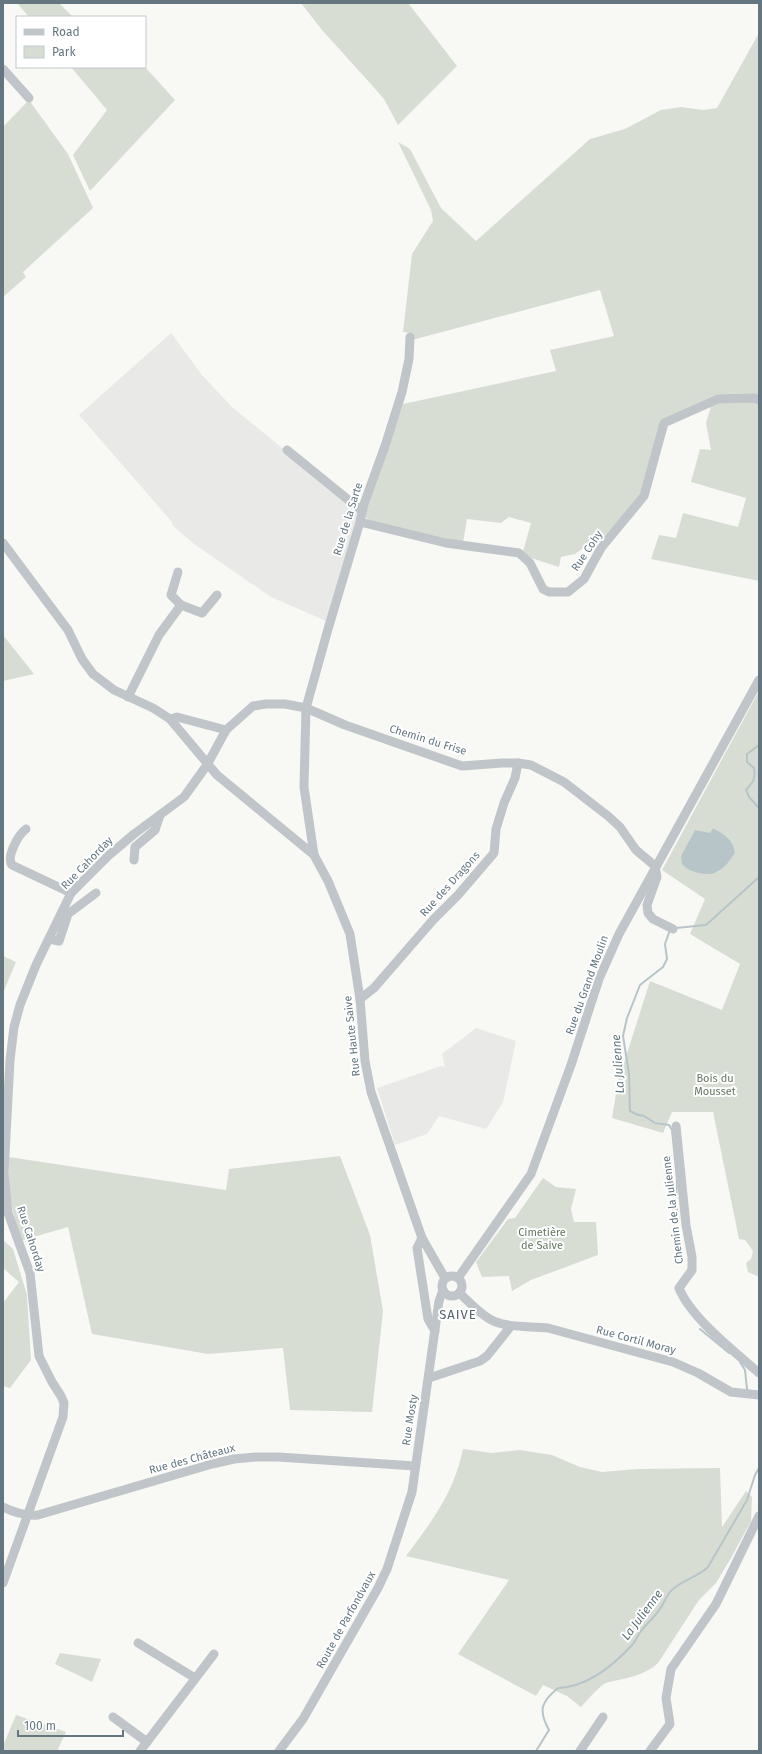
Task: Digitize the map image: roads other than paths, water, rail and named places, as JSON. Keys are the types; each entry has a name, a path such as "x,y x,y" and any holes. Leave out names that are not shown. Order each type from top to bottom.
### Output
{"street":[{"path":"3,69 29,98"},
{"name":"Rue de la Sarte","path":"306,708 362,511 402,392 409,359 410,337"},
{"name":"Rue Cohy","path":"360,522 446,543 519,553 530,563 543,589 549,592 568,592 584,579 601,548 644,496 664,423 718,399 754,398 759,400"},
{"path":"287,450 362,511"},
{"name":"Rue Haute Saive","path":"3,542 68,630 82,659 93,674 114,690 153,708 170,719 207,765 261,813 314,855"},
{"path":"178,572 172,595 181,604 202,613 217,595"},
{"path":"128,697 159,635 181,604"},
{"name":"Rue du Grand Moulin","path":"458,1278 531,1174 606,962 655,866 759,680"},
{"path":"207,765 226,730 253,706 285,704 306,708"},
{"name":"Chemin du Frise","path":"306,708 345,726 462,766 518,763 531,765 564,782 608,816 620,827 636,850 655,866"},
{"name":"Rue Haute Saive","path":"306,708 304,787 314,855 328,881 350,934 360,999 365,1061 369,1083 422,1238"},
{"name":"Rue Haute Saive","path":"170,719 177,717 226,730"},
{"name":"Rue des Dragons","path":"360,999 374,988 494,853 496,829 518,763"},
{"name":"Rue Cahorday","path":"3,1583 63,1417 64,1403 39,1356 30,1273 8,1213 4,1173 10,1060 14,1027 23,998 71,893 108,856 184,797 207,765"},
{"path":"134,860 135,847 155,830 160,815"},
{"path":"26,829 20,833 9,857 12,865 71,893"},
{"path":"655,866 656,877 647,905 648,913 654,919 671,928"},
{"path":"49,939 59,941 68,914 96,893"},
{"name":"Chemin de la Julienne","path":"676,1126 686,1225 692,1257 692,1270 678,1288 682,1298 713,1333 759,1372"},
{"path":"422,1238 445,1278"},
{"path":"422,1238 417,1248 428,1319 435,1331"},
{"path":"451,1276 458,1278 461,1284 459,1293 456,1295 446,1293 442,1284 445,1278 451,1276"},
{"name":"Rue Mosty","path":"416,1466 435,1331 439,1310 446,1293"},
{"path":"429,1378 480,1361 487,1356 511,1326 496,1322 485,1316 459,1293"},
{"name":"Rue Cortil Moray","path":"511,1326 548,1328 674,1362 698,1373 730,1392 759,1395"},
{"name":"Rue des Châteaux","path":"28,1516 52,1512 212,1464 234,1459 278,1457 416,1466"},
{"name":"Route de Parfondvaux","path":"279,1751 303,1719 378,1588 387,1569 408,1508 416,1466"},
{"path":"3,1507 28,1516"},
{"path":"650,1751 670,1724 666,1698 671,1669 716,1604 759,1516"},
{"path":"138,1643 195,1678"},
{"path":"140,1751 214,1654"},
{"path":"113,1717 147,1742"},
{"path":"580,1751 603,1717"}],"waterway":[{"name":"La Julienne","path":"759,745 747,754 747,762 754,768 755,775 746,790 749,797 759,808"},
{"name":"La Julienne","path":"676,928 706,925 759,877"},
{"name":"La Julienne","path":"670,930 665,944 667,959 663,967 640,985 627,1018 623,1036 629,1074 630,1111 644,1116 655,1123 669,1125 672,1130 677,1180 676,1206 679,1220"},
{"name":"La Julienne","path":"700,1329 729,1353"},
{"name":"La Julienne","path":"740,1362 745,1370 747,1389"},
{"name":"La Julienne","path":"536,1751 549,1730 543,1717 543,1707 548,1698 558,1688 580,1684 599,1674 617,1660 633,1644 641,1631 659,1611 670,1592 708,1567 747,1500 755,1475 759,1468"}],"district":[{"name":"SAIVE","path":"458,1314"}],"park label":[{"name":"Bois du Mousset","path":"715,1084"},
{"name":"Cimetière de Saive","path":"542,1238"}]}
